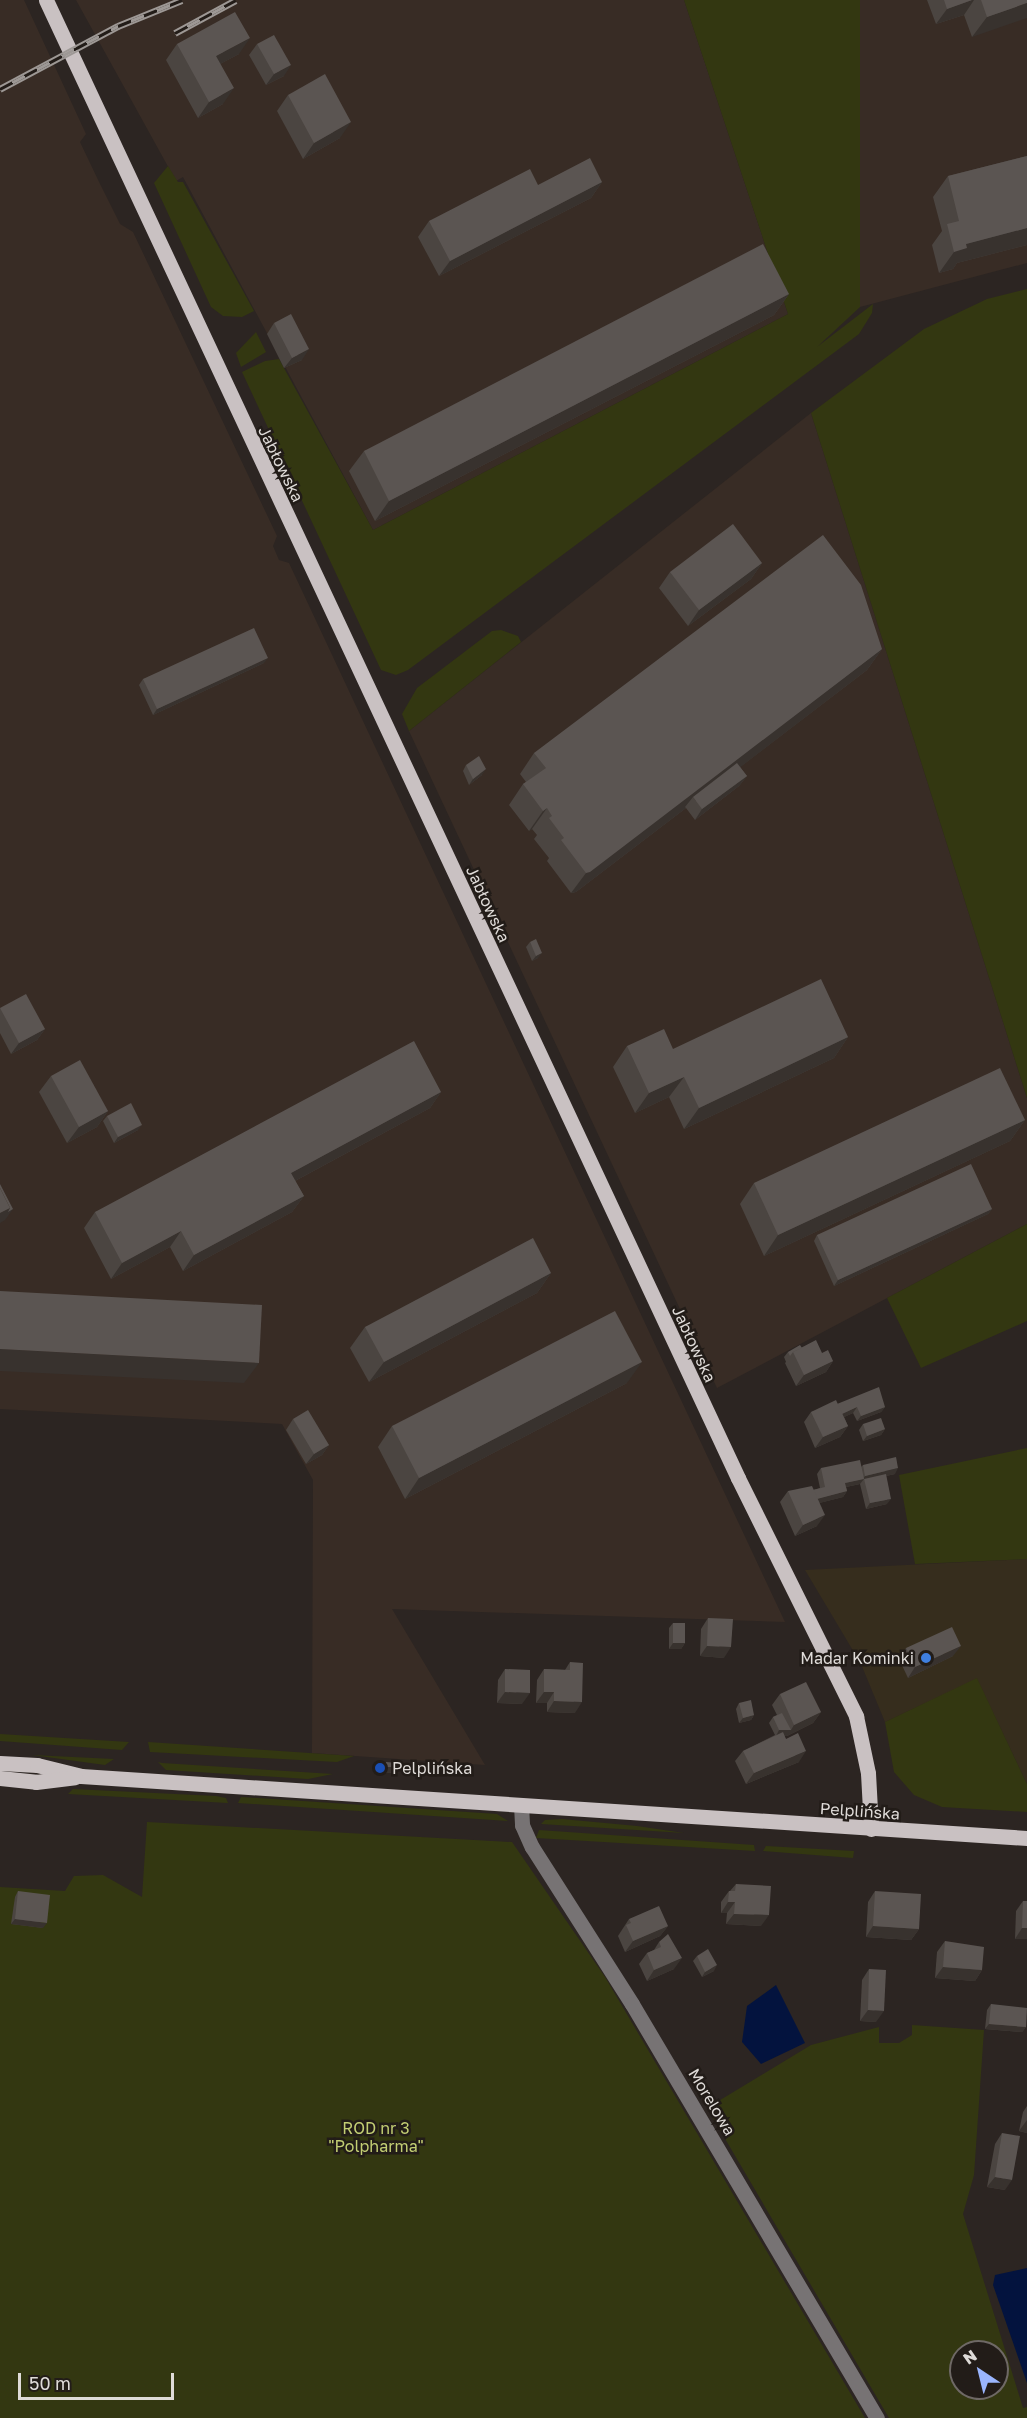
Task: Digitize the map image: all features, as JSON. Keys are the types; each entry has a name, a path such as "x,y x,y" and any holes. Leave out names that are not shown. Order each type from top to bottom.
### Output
{"main road":[{"name":"Jabłowska","path":"46,0 722,1446 856,1716 868,1773 871,1829"},
{"name":"Pelplińska","path":"0,1763 37,1764 81,1776"},
{"name":"Pelplińska","path":"0,1778 36,1782 81,1776 1027,1838"}],"street":[{"name":"Morelowa","path":"521,1805 522,1826 532,1847 632,2004 878,2418"}],"shaded area":[{"path":"0,0 24,0 86,134 80,142 120,224 133,232 277,536 273,546 279,560 289,563 785,1622 392,1609 485,1765 312,1753 313,1480 282,1424 0,1409"},
{"path":"76,0 684,0 788,314 373,530 183,177 176,181"},
{"path":"860,0 1027,0 1027,263 860,307"},
{"path":"811,413 1027,1098 1027,1224 717,1388 409,731"},
{"path":"1027,1559 1027,1784 977,1679 885,1722 861,1664 805,1570"}],"green space":[{"path":"684,0 860,0 860,307 817,347 873,304 872,313 859,334 408,670 396,675 381,670 242,372 265,361 279,359 373,530 788,314"},
{"path":"168,166 178,182 183,182 254,311 242,317 223,316 211,307 154,183"},
{"path":"1027,289 1027,1098 811,413 924,329 987,299"},
{"path":"256,332 266,352 241,367 236,353"},
{"path":"501,630 518,636 521,642 409,731 402,714 417,688 492,631"},
{"path":"1027,1224 1027,1321 921,1368 887,1298"},
{"path":"1027,1448 1027,1559 915,1564 899,1475"},
{"path":"977,1678 1027,1784 1027,1812 942,1807 914,1795 894,1772 885,1722"},
{"path":"0,1734 129,1742 122,1750 0,1741"},
{"path":"148,1742 354,1756 337,1762 150,1752"},
{"path":"32,1755 114,1759 105,1765"},
{"path":"158,1762 333,1774 308,1779 166,1770"},
{"path":"73,1789 216,1796 226,1798 228,1803 68,1794"},
{"path":"241,1797 497,1814 508,1821 238,1803"},
{"path":"562,1819 684,1833 541,1824 545,1820"},
{"name":"ROD nr 3 \"Polpharma\"","path":"147,1822 512,1842 605,1977 865,2418 0,2418 0,1887 65,1891 74,1876 103,1875 142,1897"},
{"path":"539,1830 754,1845 755,1851 536,1838"},
{"path":"766,1846 854,1851 853,1858 763,1851"},
{"path":"912,2025 984,2030 974,2175 963,2214 1002,2340 949,2340 949,2400 1009,2400 1009,2363 1023,2408 1027,2407 1027,2418 889,2418 707,2108 811,2045 879,2027 879,2043 899,2043 912,2035"}],"water":[{"path":"776,1985 805,2043 761,2064 742,2042 747,2006"},
{"path":"1027,2268 1027,2383 993,2285 995,2275"}],"building":[{"path":"944,0 972,0 947,9"},
{"path":"981,0 1027,0 1027,3 987,17"},
{"path":"235,12 250,38 216,56 234,88 209,102 177,44"},
{"path":"274,35 291,65 274,74 257,44"},
{"path":"325,74 351,122 314,143 288,95"},
{"path":"1027,156 1027,228 966,244 967,248 954,252 947,224 959,221 948,176"},
{"path":"590,158 602,182 450,261 429,221 530,169 538,185"},
{"path":"763,244 789,294 389,501 364,451"},
{"path":"291,314 309,349 292,358 274,323"},
{"path":"733,524 762,563 699,610 670,572"},
{"path":"823,535 861,585 882,649 586,873 561,840 564,838 549,818 552,816 547,808 543,811 523,784 546,768 534,753"},
{"path":"254,628 268,658 157,709 143,679"},
{"path":"479,756 486,769 473,779 466,765"},
{"path":"737,763 747,776 702,809 693,797"},
{"path":"536,939 542,953 536,956 530,942"},
{"path":"821,979 848,1037 699,1108 684,1077 649,1093 627,1046 664,1029 673,1049"},
{"path":"26,994 45,1029 19,1043 0,1008"},
{"path":"414,1041 441,1092 291,1173 304,1196 194,1255 181,1231 122,1263 95,1212"},
{"path":"80,1060 108,1111 79,1127 51,1076"},
{"path":"1000,1068 1025,1120 778,1235 754,1183"},
{"path":"131,1103 142,1125 118,1137 107,1116"},
{"path":"971,1164 992,1209 838,1280 817,1235"},
{"path":"0,1184 13,1209 8,1212 10,1208"},
{"path":"0,1188 10,1208 0,1213"},
{"path":"533,1238 551,1273 384,1362 365,1327"},
{"path":"0,1291 262,1305 259,1363 0,1349"},
{"path":"615,1311 642,1362 419,1478 392,1426"},
{"path":"816,1340 822,1353 828,1350 833,1361 804,1375 793,1352"},
{"path":"800,1345 802,1348 790,1356 788,1352"},
{"path":"879,1387 885,1407 861,1416 857,1407 842,1414 837,1404"},
{"path":"836,1400 848,1426 823,1437 811,1412"},
{"path":"308,1410 329,1445 314,1454 293,1419"},
{"path":"881,1418 885,1429 867,1436 863,1424"},
{"path":"896,1457 898,1468 865,1476 863,1465"},
{"path":"860,1460 864,1479 845,1483 847,1491 817,1499 813,1490 825,1487 821,1468"},
{"path":"886,1474 891,1499 870,1503 864,1479"},
{"path":"812,1486 825,1515 803,1525 788,1491"},
{"path":"708,1618 733,1619 731,1647 707,1646"},
{"path":"673,1623 685,1623 685,1643 673,1643"},
{"path":"952,1627 961,1646 915,1667 906,1648"},
{"path":"570,1662 583,1663 582,1702 554,1701 554,1692 544,1692 544,1669 570,1670"},
{"path":"505,1669 530,1670 530,1693 505,1692"},
{"path":"806,1682 821,1712 794,1725 780,1694"},
{"path":"751,1700 754,1715 743,1718 739,1703"},
{"path":"782,1713 791,1730 779,1730 773,1717"},
{"path":"783,1732 786,1739 798,1733 806,1751 754,1773 743,1751"},
{"path":"386,1762 399,1763 398,1767 386,1767"},
{"path":"736,1884 771,1886 769,1915 734,1914 735,1902 728,1902 729,1891 735,1891"},
{"path":"18,1891 50,1895 47,1923 15,1919"},
{"path":"875,1891 921,1894 919,1929 873,1926"},
{"path":"1023,1901 1027,1901 1027,1928 1022,1928"},
{"path":"659,1906 668,1926 633,1941 626,1925 631,1923 629,1919"},
{"path":"668,1934 682,1958 654,1970 647,1953 661,1947 659,1942"},
{"path":"945,1941 984,1947 982,1970 943,1967"},
{"path":"708,1949 717,1965 705,1972 697,1956"},
{"path":"869,1969 886,1970 884,2011 868,2010"},
{"path":"991,2004 1027,2008 1026,2027 989,2024"},
{"path":"1002,2133 1020,2136 1012,2180 995,2177"}],"railway":[{"path":"0,89 118,26 182,0"},
{"path":"175,33 236,0"}],"place":[{"name":"Madar Kominki","path":"926,1658"},
{"name":"Pelplińska","path":"380,1768"}]}
